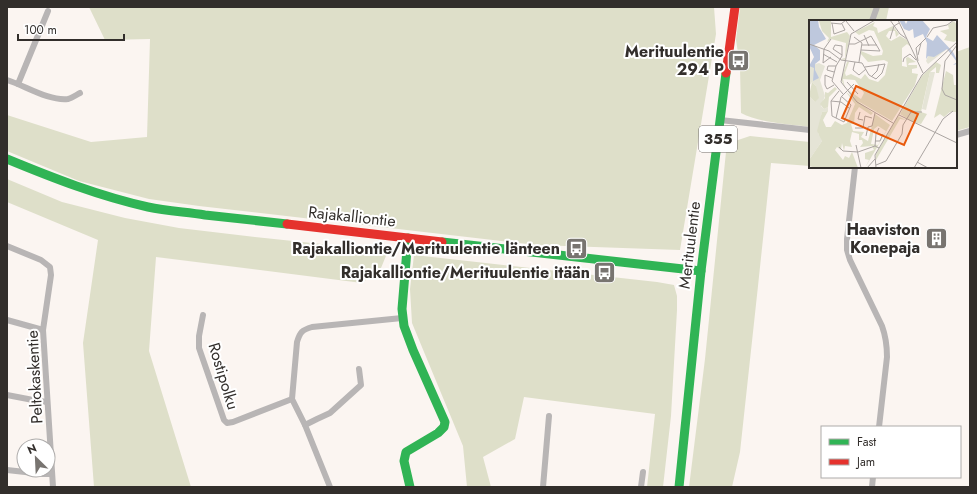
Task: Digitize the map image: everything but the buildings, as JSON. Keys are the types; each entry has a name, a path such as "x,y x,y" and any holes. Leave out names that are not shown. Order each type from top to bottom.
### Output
{"street":[{"name":"Merituulentie","path":"678,487 701,271 735,7"},
{"path":"872,20 877,7"},
{"path":"18,84 48,11"},
{"path":"7,80 38,93 58,99 70,99 80,93"},
{"path":"720,120 809,130"},
{"path":"957,135 970,132"},
{"name":"Rajakalliontie","path":"7,159 81,188 113,198 183,212 701,271"},
{"path":"855,168 846,239 847,250 850,260 886,337 887,346 879,426"},
{"path":"408,238 403,290 402,318 404,329 445,422 444,427 438,433 406,452 404,461 410,487"},
{"name":"Peltokaskentie","path":"7,246 41,260 50,267 51,275 42,330 50,438"},
{"name":"Rostipolku","path":"203,315 199,336 199,348 224,420 227,423 292,399"},
{"path":"330,487 305,425 292,399 296,342 303,330 312,327 402,318"},
{"path":"7,320 42,330"},
{"path":"305,425 330,413 361,385 359,369"},
{"path":"7,395 47,402"},
{"path":"543,487 549,416"},
{"path":"641,487 642,472"}],"green space":[{"path":"89,7 714,7 716,34 680,250 537,245 149,199 79,181 7,151 7,115 91,142 147,137 150,39 105,40"},
{"path":"740,7 889,7 886,20 809,20 809,127 766,121 741,113 740,68 742,54 738,53 736,40"},
{"path":"970,47 970,127 957,131 957,52"},
{"path":"750,136 809,142 809,166 771,163 740,452 732,487 689,487 705,359 727,142 732,142"},
{"path":"7,179 62,202 125,218 179,228 388,251 381,268 362,283 156,257 149,351 191,487 94,487 83,343 98,240 7,202"},
{"path":"414,255 674,285 677,296 677,310 671,416 663,487 647,487 655,414 524,397 515,439 483,457 491,487 467,487 463,446 412,323 410,289"}],"traffic: fast":[{"path":"679,487 701,271 726,73"},
{"path":"7,159 76,186 130,203 162,210 287,224"},
{"path":"408,238 402,309 404,326 445,422 444,427 438,433 406,452 404,461 410,487"},
{"path":"442,242 701,271"}],"traffic: jam":[{"path":"726,73 735,7"},
{"path":"287,224 442,242"}],"place":[{"name":"Merituulentie 294 P","path":"739,60"},
{"name":"Haaviston Konepaja","path":"936,238"},
{"name":"Rajakalliontie/Merituulentie länteen","path":"576,248"},
{"name":"Rajakalliontie/Merituulentie itään","path":"605,272"}]}
